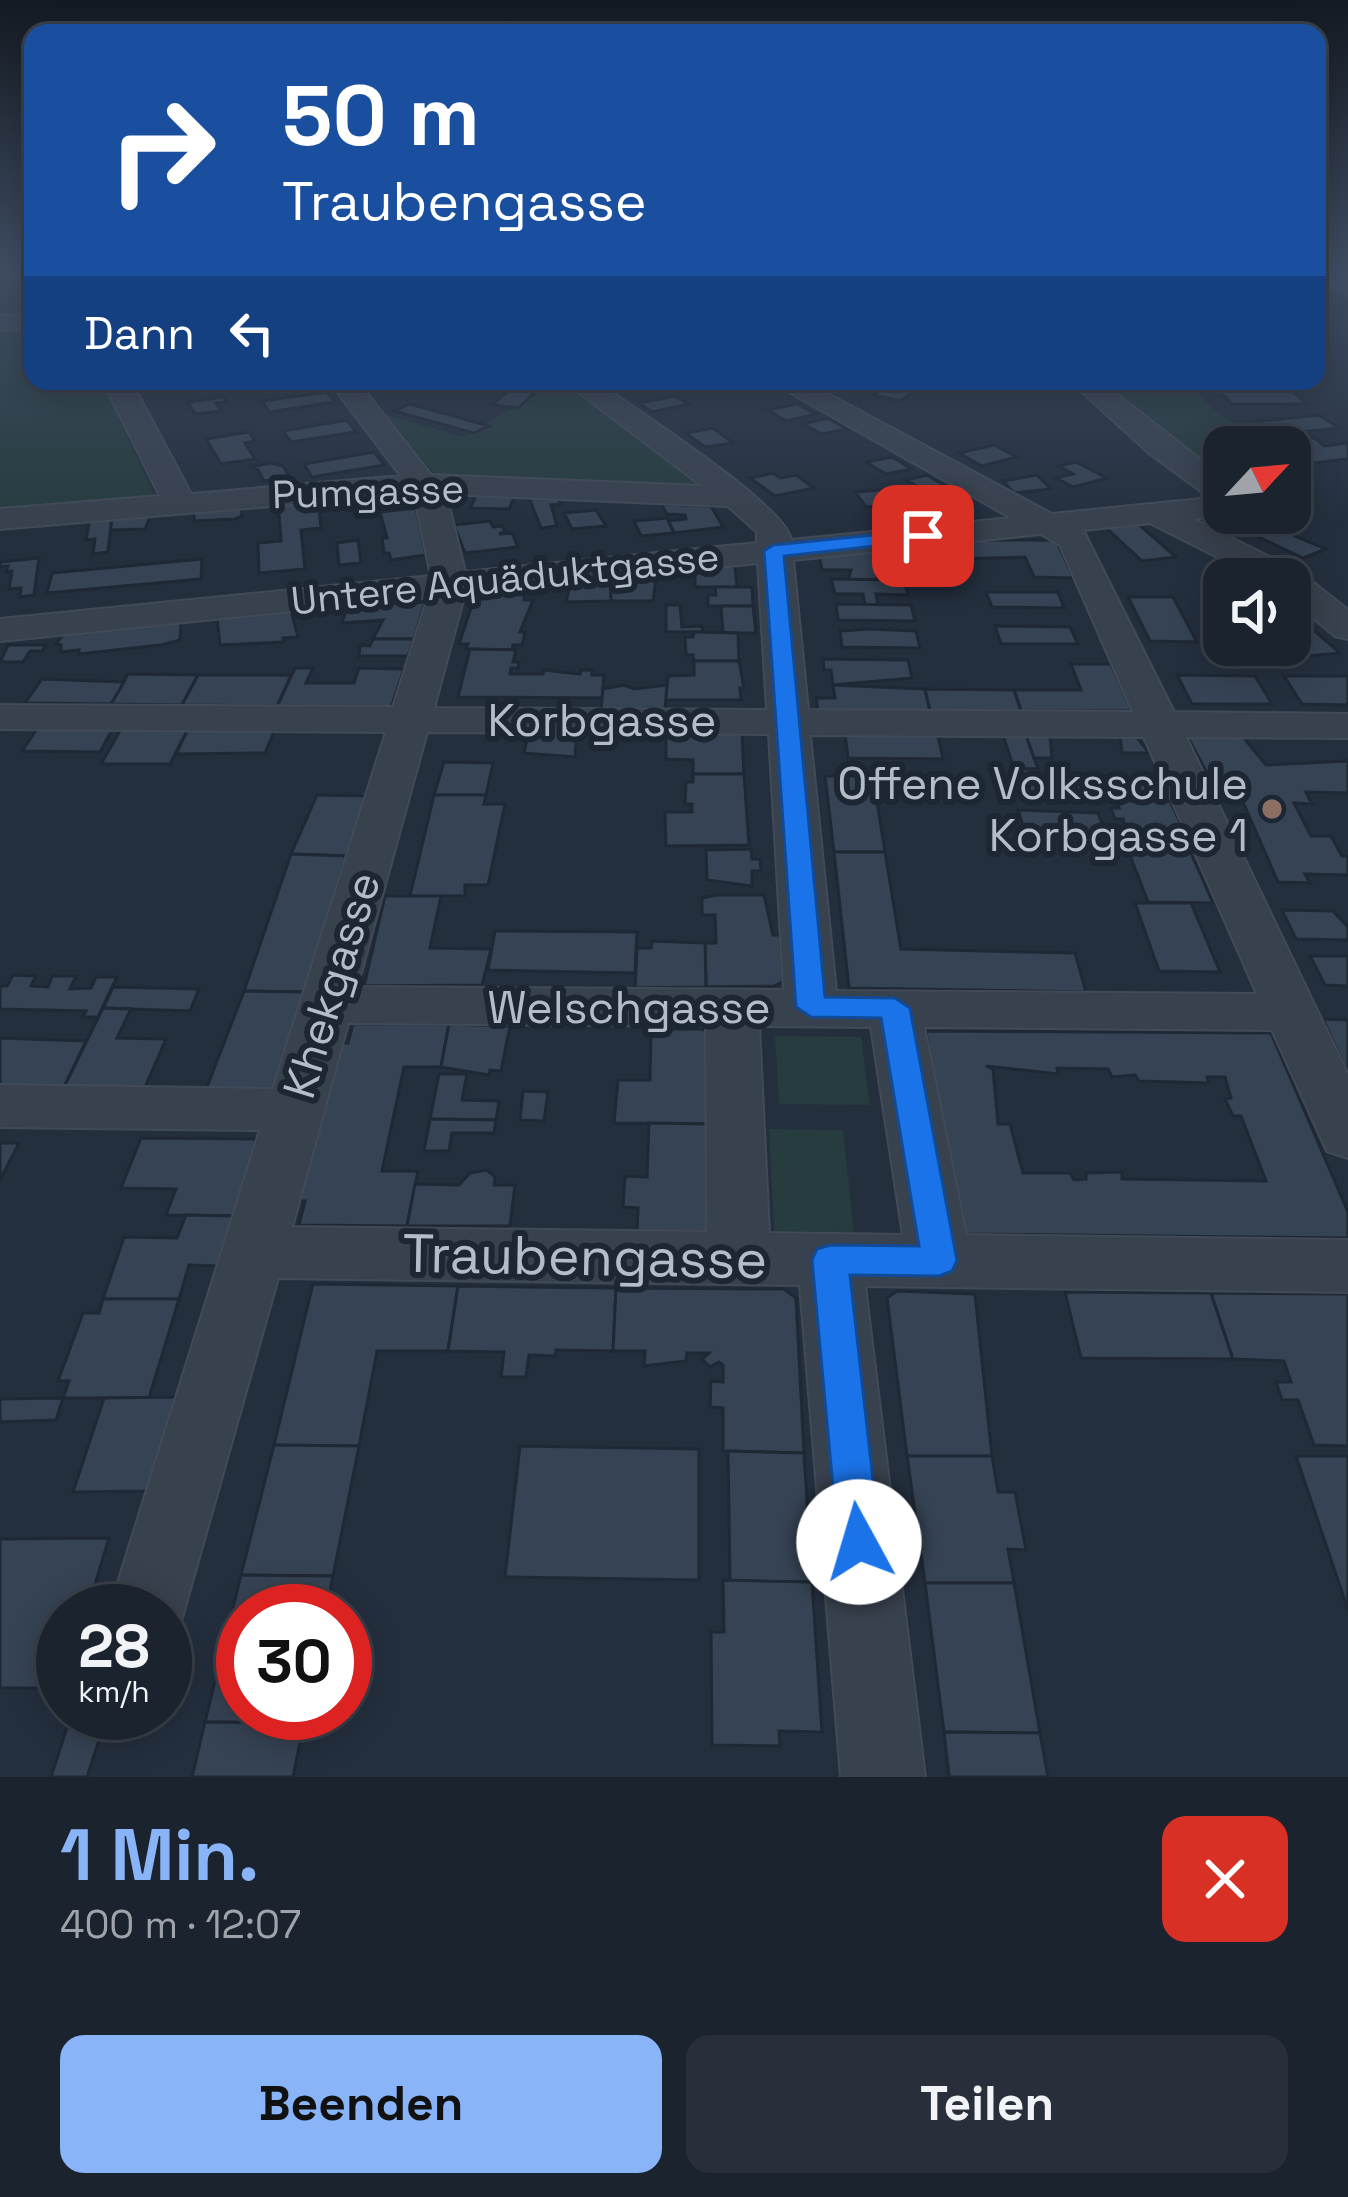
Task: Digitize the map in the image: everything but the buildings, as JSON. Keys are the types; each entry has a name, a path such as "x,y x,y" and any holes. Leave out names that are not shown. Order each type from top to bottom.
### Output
{"street":[{"path":"122,390 179,502"},
{"path":"0,606 448,574 423,484 350,390"},
{"path":"590,390 737,497 773,540 811,1007"},
{"path":"811,390 842,400 1024,515 1074,539 1346,1130"},
{"path":"1095,390 1203,481"},
{"name":"Pumgasse","path":"0,519 423,484 737,497"},
{"path":"1024,515 1108,495 1203,495"},
{"path":"1108,495 1245,558"},
{"name":"Untere Aquäduktgasse","path":"0,630 448,574 1024,515 1153,512 1203,499"},
{"name":"Khekgasse","path":"156,1584 292,1110 412,719 448,574"},
{"path":"1311,598 1348,628"},
{"name":"Korbgasse","path":"0,717 1348,726"},
{"name":"Welschgasse","path":"326,1005 1292,1012"},
{"path":"895,1008 939,1261"},
{"path":"732,1009 739,1258"},
{"path":"0,1106 292,1110"},
{"name":"Traubengasse","path":"254,1252 1348,1266"},
{"path":"830,1260 883,1777"}],"green space":[{"path":"0,358 24,358 24,390 106,390 155,497 0,511"},
{"path":"544,390 573,390 701,485 682,484 681,488 437,477 383,414 463,437"},
{"path":"1113,390 1196,390 1209,406 1238,426 1203,426 1203,472 1117,401"},
{"path":"775,1036 861,1037 870,1105 779,1104"},
{"path":"769,1129 843,1130 854,1232 774,1231"}],"place":[{"name":"Offene Volksschule Korbgasse 1","path":"1272,809"}],"route":[{"path":"859,1542 830,1260 939,1261 895,1008 811,1007 773,551 923,536"}]}
